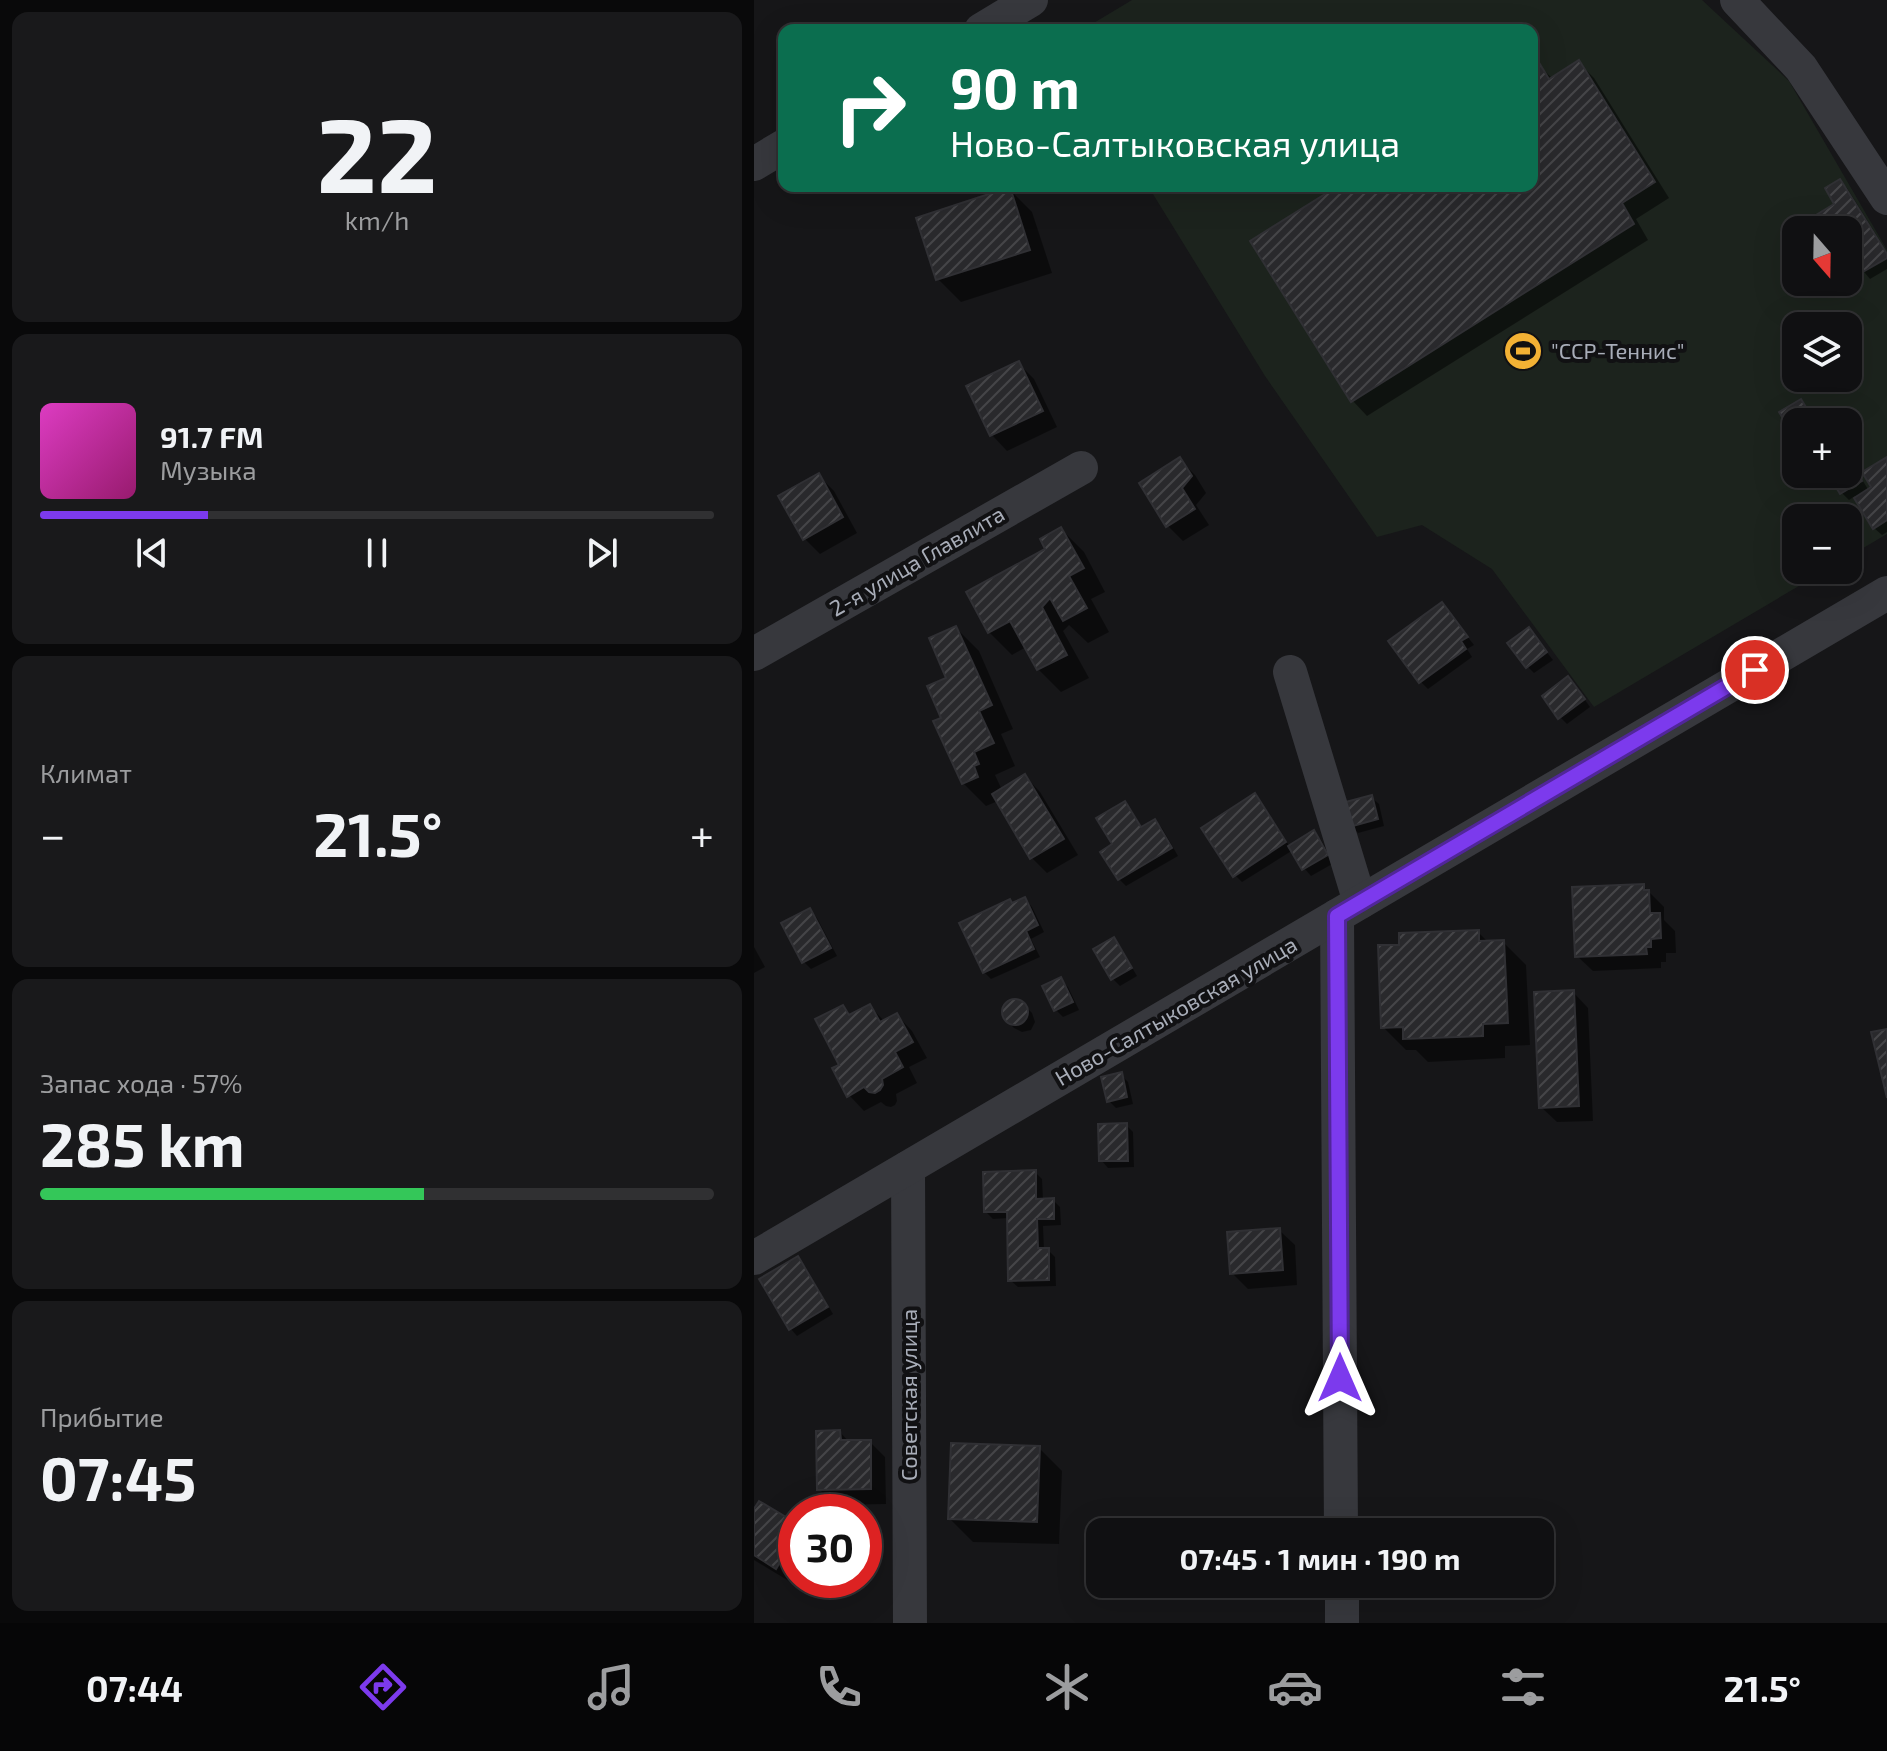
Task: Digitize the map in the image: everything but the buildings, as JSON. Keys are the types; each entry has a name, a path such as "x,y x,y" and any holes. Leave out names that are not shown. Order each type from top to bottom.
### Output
{"street":[{"path":"991,24 1031,0"},
{"path":"1737,0 1801,68 1887,198"},
{"path":"754,164 778,150"},
{"name":"2-я улица Главлита","path":"754,654 1081,468"},
{"name":"Ново-Салтыковская улица","path":"754,1258 1887,593"},
{"path":"1290,672 1348,909 1341,1518"},
{"name":"Советская улица","path":"908,1168 910,1623"},
{"path":"1342,1598 1342,1623"}],"shaded area":[{"name":"\"ССР-Теннис\"","path":"1132,0 1702,0 1789,81 1887,250 1887,534 1862,549 1862,504 1782,504 1782,584 1802,584 1594,707 1492,569 1422,525 1377,537 1265,376 1152,192 1538,192 1538,24 1092,24"}],"place":[{"name":"\"ССР-Теннис\"","path":"1523,351"}],"route":[{"path":"1340,1378 1337,916 1755,670"}]}
